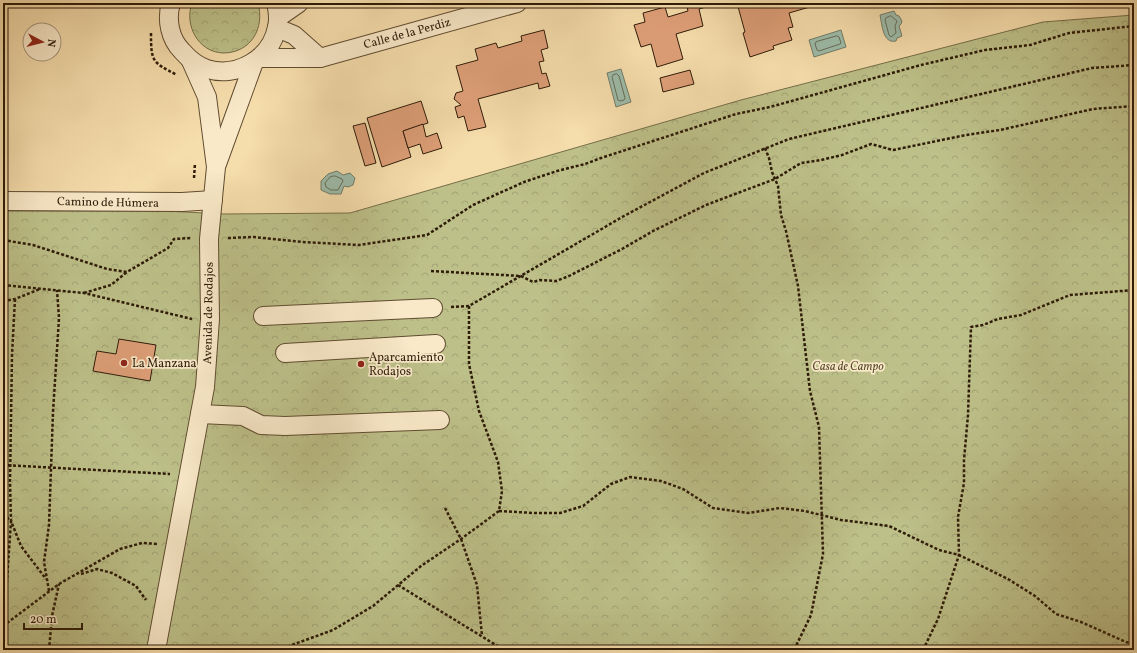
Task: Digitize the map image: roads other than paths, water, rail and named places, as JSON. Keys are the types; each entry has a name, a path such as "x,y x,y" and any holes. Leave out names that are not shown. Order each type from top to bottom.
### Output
{"street":[{"path":"170,6 170,30 178,47 191,61 206,69 222,72 239,69 257,60 271,45 277,16 299,3"},
{"name":"Calle de la Perdiz","path":"257,60 320,58 517,3"},
{"path":"277,16 294,35 320,58"},
{"name":"Avenida de Rodajos","path":"216,167 257,60"},
{"name":"Avenida de Rodajos","path":"156,650 205,387 210,324 209,239 216,167 207,97 191,61"},
{"name":"Camino de Húmera","path":"3,201 182,202 213,200"},
{"path":"263,316 433,308"},
{"path":"285,353 436,344"},
{"path":"200,414 243,416 261,425 285,426 440,420"}],"water":[{"path":"894,11 902,21 899,26 902,36 897,38 896,41 892,41 888,40 884,33 880,15"},
{"path":"841,30 846,47 814,57 809,40"},
{"path":"621,69 631,102 616,107 607,73"},
{"path":"337,171 343,175 350,173 355,178 353,185 348,187 344,186 341,194 330,194 321,190 321,181 328,174"}],"place":[{"name":"La Manzana","path":"124,363"},
{"name":"Aparcamiento Rodajos","path":"361,364"}],"park label":[{"name":"Casa de Campo","path":"848,366"}]}
